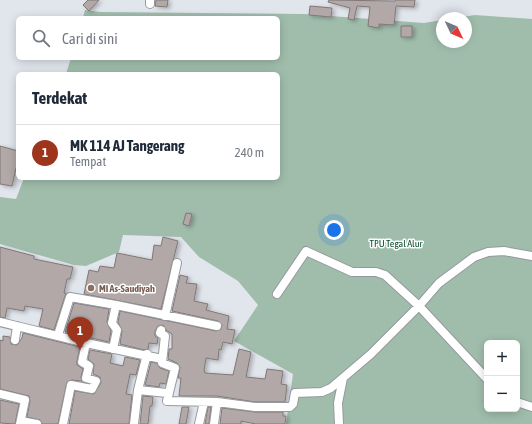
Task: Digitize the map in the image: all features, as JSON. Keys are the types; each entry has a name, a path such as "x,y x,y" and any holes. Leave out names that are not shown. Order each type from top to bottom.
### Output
{"street":[{"path":"277,294 306,251 352,272 376,272 385,275 419,306 484,376"},
{"path":"161,330 160,333 165,336 162,359 163,364 175,368 166,400 217,402 254,407 288,407 293,404 295,393 326,391 366,359 419,306 439,283 474,257 488,252 504,251 532,256"},
{"path":"165,316 177,262"},
{"path":"58,335 70,296 217,326"},
{"path":"113,349 117,330 112,323 116,305"},
{"path":"0,322 113,349 147,354 162,359"},
{"path":"15,340 17,326"},
{"path":"63,424 71,385 92,389 96,381 86,378 89,366 82,362 86,343"},
{"path":"134,424 138,390 147,354"},
{"path":"339,424 338,403 343,377"},
{"path":"138,390 168,393"},
{"path":"0,394 25,400 21,422 37,424"},
{"path":"199,424 204,402"},
{"path":"214,424 217,402"},
{"path":"520,403 532,407"}],"green space":[{"name":"TPU Tegal Alur","path":"85,10 100,12 304,14 424,23 436,21 436,48 472,48 472,15 532,19 532,424 286,424 293,374 234,341 258,305 238,281 199,257 181,237 123,235 119,252 86,266 74,265 0,244 0,197 16,199 23,180 280,180 280,72 67,72 70,60 280,60 280,16 84,16"}],"building":[{"path":"88,0 99,0 89,11 83,5"},
{"path":"156,0 168,0 167,7 155,6"},
{"path":"329,0 415,0 414,7 396,6 394,25 379,24 379,28 368,26 370,7 357,6 354,20 348,19 350,8 328,2"},
{"path":"310,6 332,8 331,17 309,15"},
{"path":"401,26 412,26 412,37 401,37"},
{"path":"0,146 16,150 16,168 12,186 0,184"},
{"path":"186,213 192,214 189,226 183,224"},
{"path":"163,237 178,241 161,309 84,294 89,270 98,272 100,266 114,268 117,253 152,260 154,245 161,246"},
{"path":"0,247 34,256 34,259 73,267 70,279 67,279 64,293 66,293 54,330 39,326 43,309 25,306 24,311 7,308 5,318 0,317"},
{"path":"180,275 188,277 186,283 197,284 194,301 208,304 206,310 229,316 227,329 235,330 232,344 223,342 221,350 219,349 218,360 206,358 205,373 233,375 239,349 251,352 246,377 265,379 267,369 283,371 281,384 287,385 285,402 255,402 217,396 179,396 181,378 178,378 180,367 177,363 168,359 169,349 172,349 172,334 166,330 163,325 158,326 155,331 155,336 158,338 157,344 149,343 148,349 144,350 120,344 122,331 118,322 120,311 216,331 221,329 222,325 218,321 172,311"},
{"path":"74,303 109,309 107,322 111,331 109,342 65,332"},
{"path":"23,333 80,347 77,365 83,369 81,377 82,381 72,380 67,382 58,424 42,424 40,420 27,417 30,401 29,396 0,389 0,340 3,341 3,336 10,337 11,344 17,345 22,338"},
{"path":"90,350 112,354 110,363 123,366 125,357 140,360 136,375 130,374 126,394 132,395 129,424 69,424 75,391 94,394 101,383 100,377 93,374 94,364 88,359"},
{"path":"151,362 157,363 160,368 169,371 166,384 160,383 159,387 145,385"},
{"path":"143,396 153,397 152,406 150,406 148,424 140,424"},
{"path":"0,400 19,404 15,424 0,423"},
{"path":"182,407 189,407 186,424 179,424"},
{"path":"208,407 211,407 209,424 205,424"},
{"path":"222,408 255,412 283,412 283,416 286,416 285,424 256,424 241,421 241,424 220,424"}],"place":[{"name":"MI As-Saudiyah","path":"91,288"},
{"name":"MK 114 AJ Tangerang","path":"80,350"}]}
